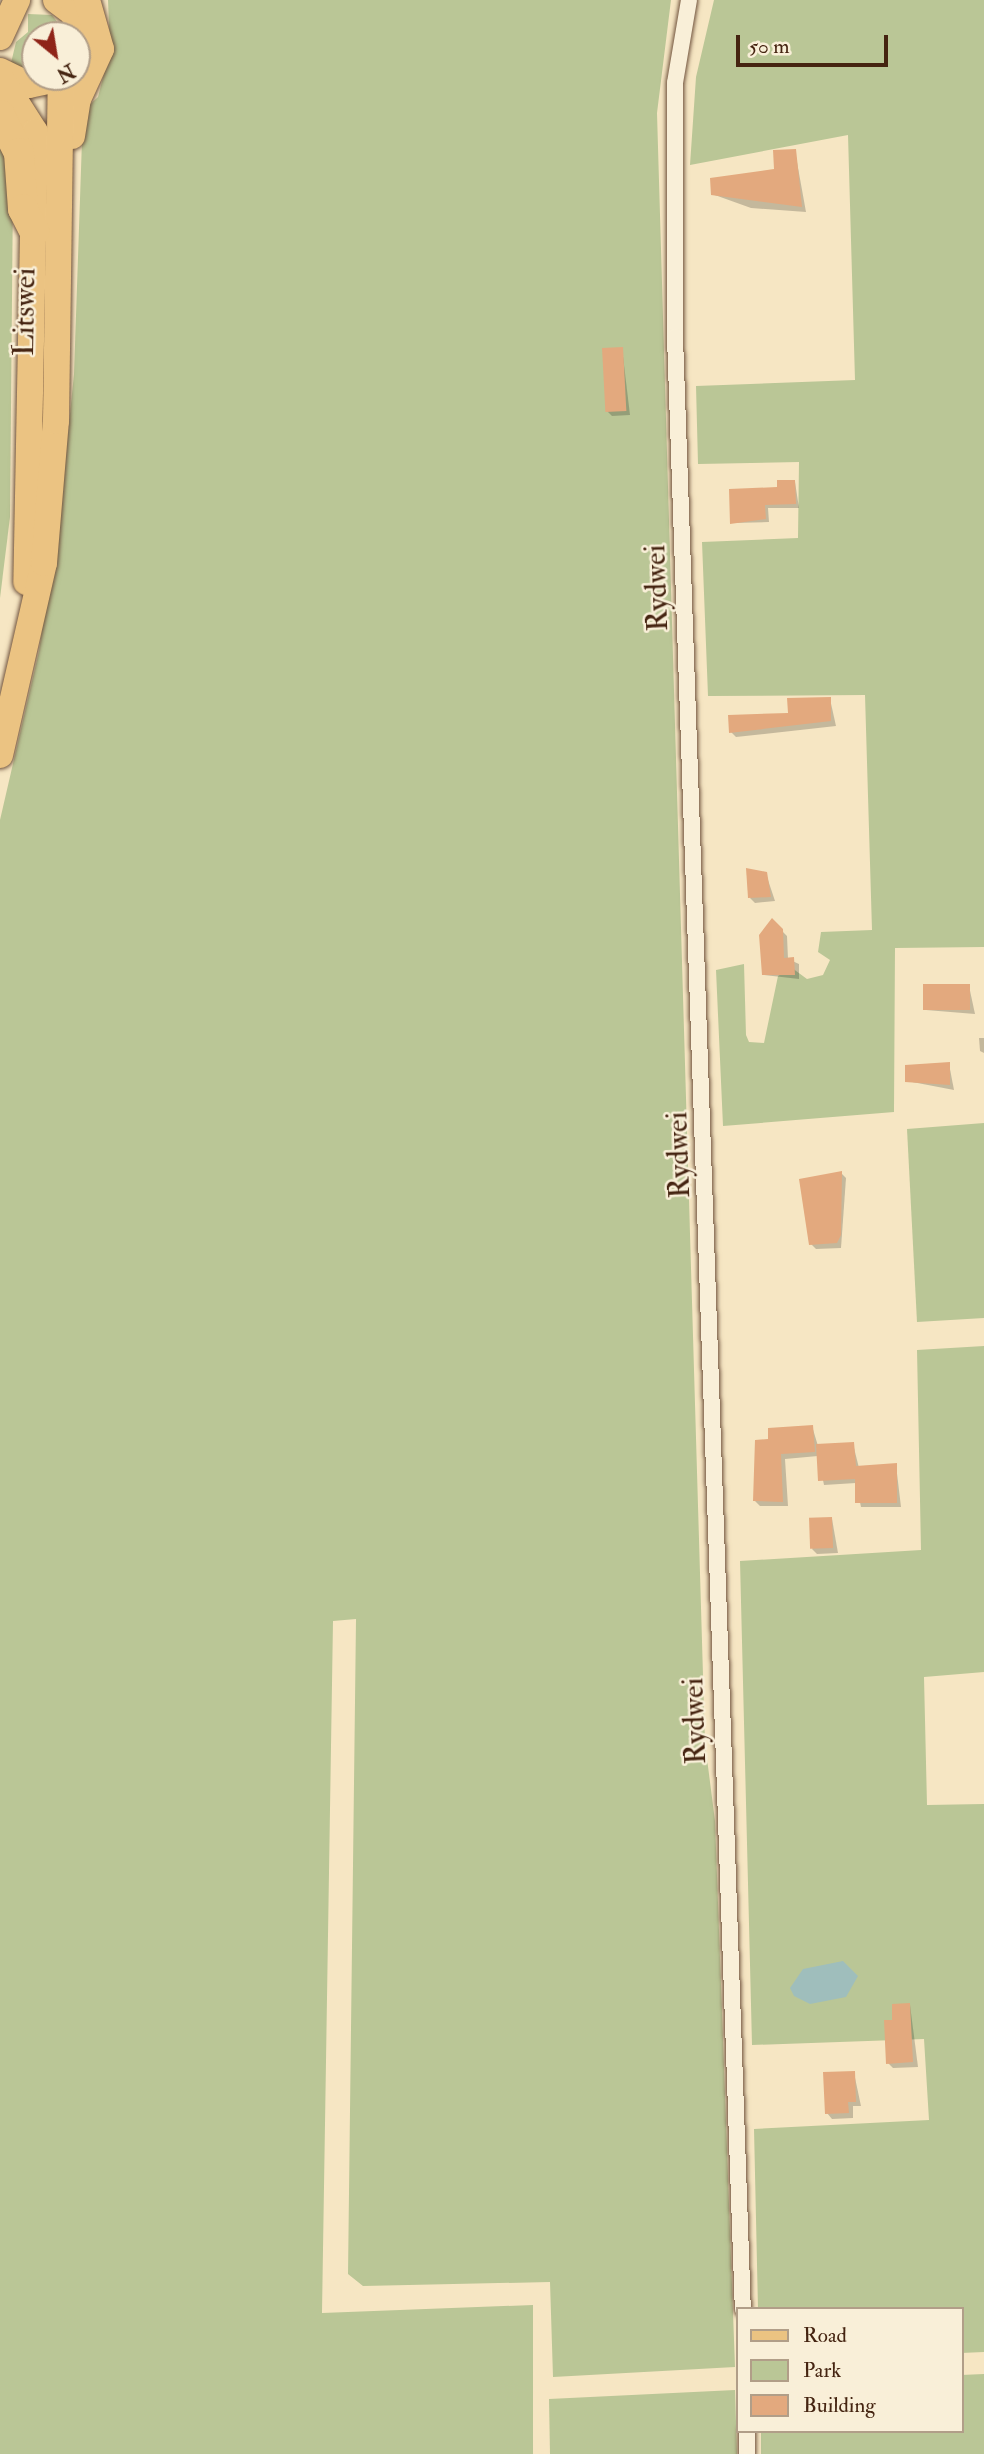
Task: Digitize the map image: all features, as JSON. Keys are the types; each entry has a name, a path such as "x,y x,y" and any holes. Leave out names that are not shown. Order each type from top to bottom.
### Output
{"highway":[{"path":"11,109 19,153 23,209 34,231"}],"main road":[{"name":"Litswei","path":"67,1 78,21"},
{"path":"59,185 78,99 102,50 67,1"},
{"path":"0,37 11,4"},
{"path":"0,71 21,81"},
{"path":"0,77 11,109"},
{"name":"Litswei","path":"0,755 25,625 44,563 56,421 59,185 67,91"},
{"name":"Litswei","path":"25,625 34,231"}],"street":[{"name":"Rydwei","path":"690,0 675,83 675,337 743,2307"},
{"path":"747,2433 747,2454"}],"green space":[{"path":"108,0 671,0 657,113 705,1743 715,1821 735,2367 553,2377 550,2282 363,2286 348,2274 356,1619 333,1621 322,2313 533,2305 533,2454 0,2454 0,820 39,651 63,484 74,374 83,111 98,97 110,50"},
{"path":"714,0 984,0 984,947 895,948 894,1112 723,1126 716,970 744,964 746,1035 749,1042 764,1043 778,976 792,968 807,979 823,975 830,960 818,952 821,932 872,930 865,695 708,696 702,542 798,538 799,462 698,464 696,386 855,380 848,135 690,165 696,77"},
{"path":"28,14 52,15 56,21 28,21"},
{"path":"21,38 21,68 11,63 16,42"},
{"path":"0,125 13,189 10,517 0,598"},
{"path":"984,1123 984,1318 917,1322 907,1129"},
{"path":"984,1346 984,1672 924,1677 927,1805 984,1804 984,2352 963,2353 963,2307 758,2307 754,2129 929,2120 924,2039 752,2045 740,1561 921,1550 917,1350"},
{"path":"984,2374 984,2454 761,2454 761,2433 963,2433 963,2375"},
{"path":"735,2390 737,2454 550,2454 549,2399"}],"water":[{"path":"843,1961 858,1976 846,1997 810,2004 794,1996 790,1988 803,1969"}],"building":[{"path":"796,149 802,207 711,195 710,178 774,169 773,150"},
{"path":"623,347 626,411 605,412 602,348"},
{"path":"777,480 795,480 796,504 765,505 766,519 730,524 729,489 777,487"},
{"path":"831,697 831,721 729,733 728,715 788,713 787,698"},
{"path":"746,868 767,872 771,897 748,898"},
{"path":"772,918 783,929 784,958 794,957 795,975 762,975 759,935"},
{"path":"923,984 970,984 970,1010 923,1010"},
{"path":"950,1062 950,1085 905,1082 905,1065"},
{"path":"842,1171 841,1235 837,1243 809,1245 799,1179"},
{"path":"813,1425 815,1452 781,1454 783,1502 753,1501 755,1440 768,1439 768,1428"},
{"path":"854,1442 856,1466 897,1463 897,1503 855,1503 855,1479 818,1481 816,1444"},
{"path":"832,1517 833,1548 810,1549 809,1518"},
{"path":"910,2003 913,2062 886,2064 884,2020 892,2020 892,2004"},
{"path":"855,2071 856,2102 848,2102 849,2113 825,2114 823,2072"}]}
